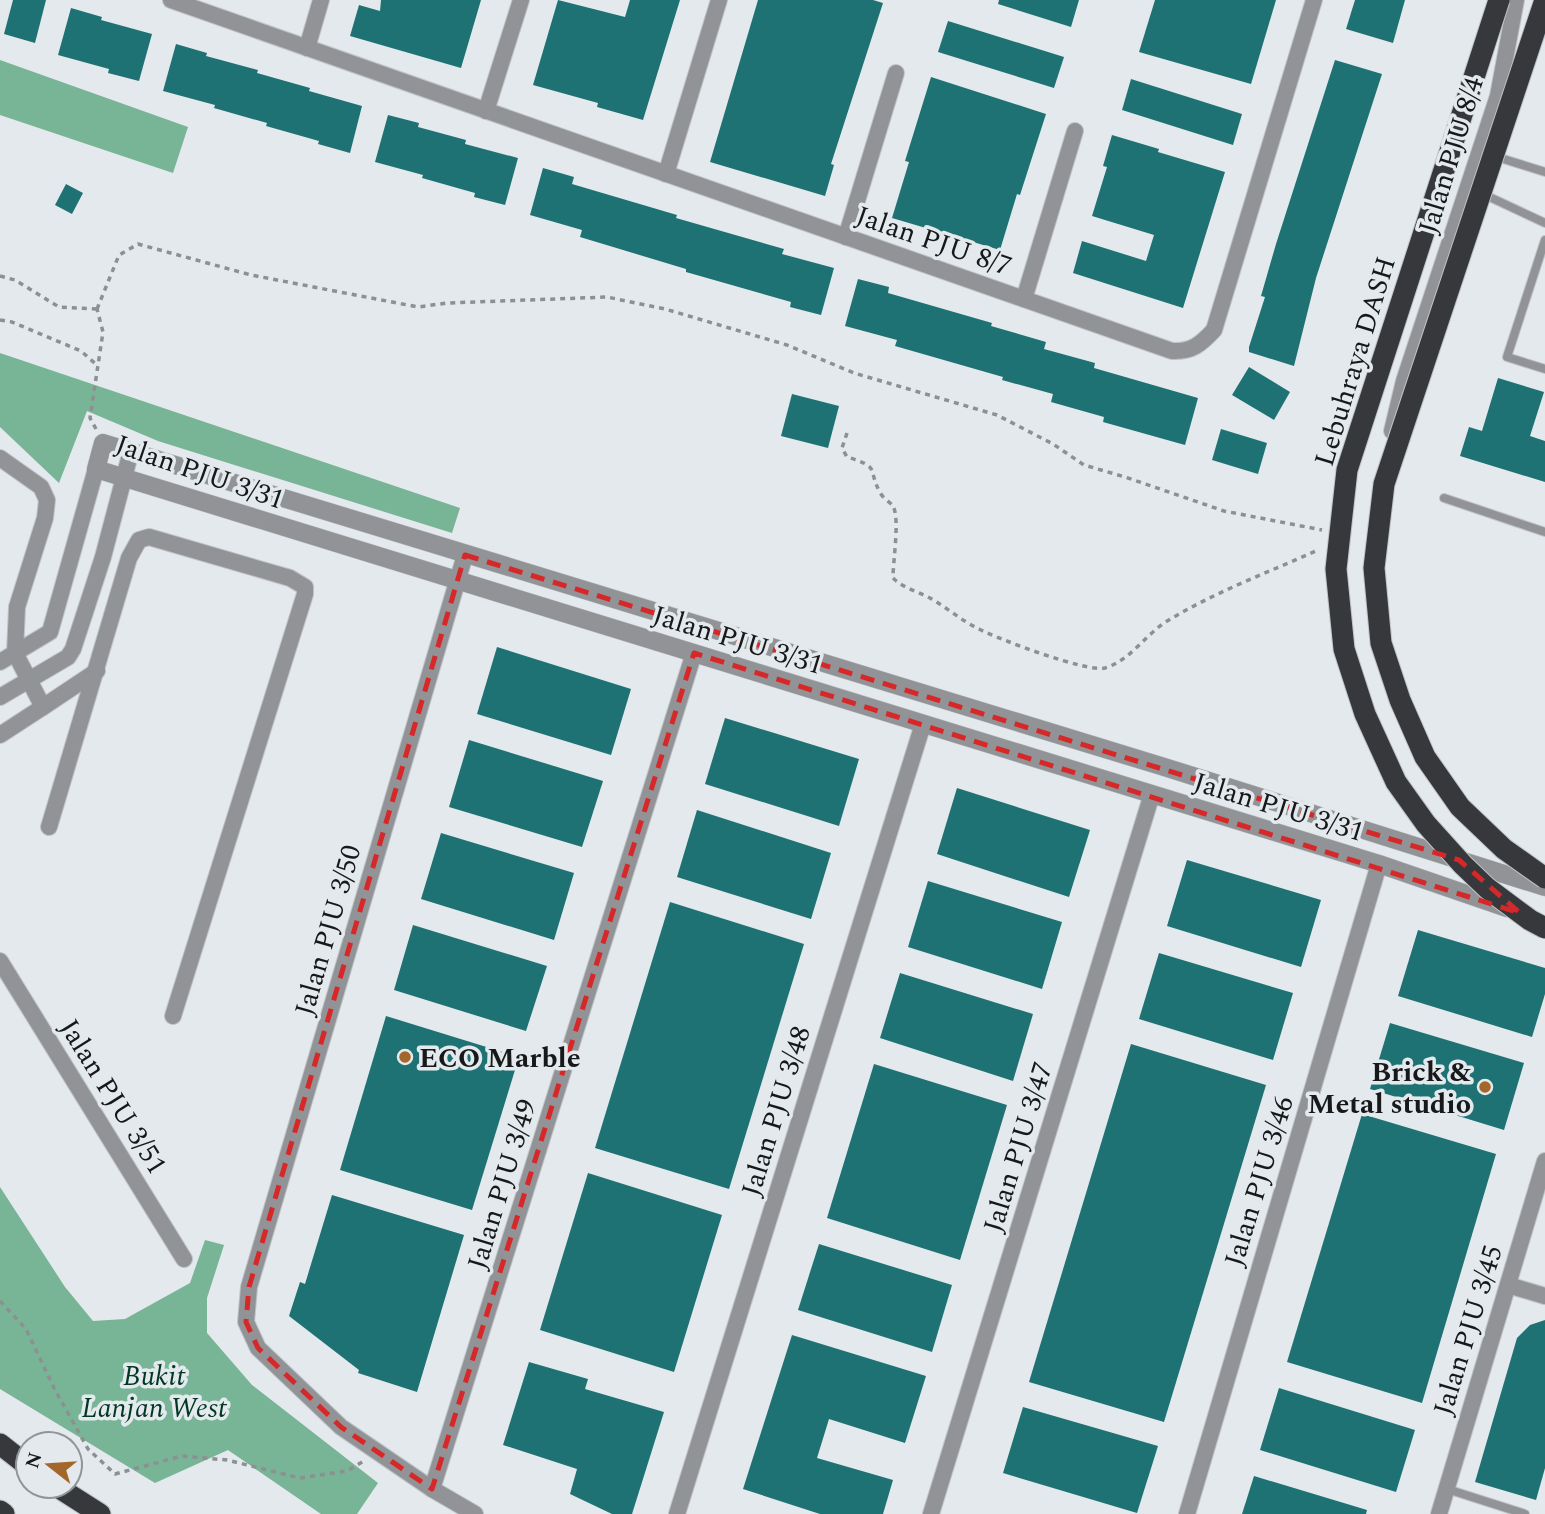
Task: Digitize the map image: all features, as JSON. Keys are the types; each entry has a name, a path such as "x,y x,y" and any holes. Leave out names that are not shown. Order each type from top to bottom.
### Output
{"highway":[{"name":"Lebuhraya DASH","path":"1499,0 1347,470 1336,569 1344,649 1365,714 1396,782 1426,824 1479,880 1530,920 1545,928"},
{"path":"1545,0 1384,484 1374,568 1381,643 1400,700 1425,757 1460,807 1504,849 1545,878"},
{"path":"0,1444 14,1455"},
{"path":"78,1500 100,1514"}],"street":[{"name":"Jalan PJU 8/7","path":"171,0 1172,351 1185,352 1202,343 1214,330 1314,0"},
{"path":"307,48 321,0"},
{"path":"486,111 521,0"},
{"path":"666,174 719,0"},
{"name":"Jalan PJU 8/4","path":"1370,525 1404,382 1498,96 1516,0"},
{"path":"846,237 896,73"},
{"path":"1024,299 1075,131"},
{"name":"Jalan PJU 3/31","path":"1545,887 1124,755 103,443 96,469 1379,864 1545,921"},
{"path":"0,697 68,657 74,649 103,557 131,451"},
{"path":"0,458 41,487 47,500 45,518 16,607 15,653 43,707"},
{"path":"0,662 50,632 96,469"},
{"path":"49,827 129,558 139,540 149,537 290,578 305,587 173,1016"},
{"name":"Jalan PJU 3/50","path":"378,1452 341,1427 258,1348 246,1322 249,1287 465,555"},
{"name":"Jalan PJU 3/49","path":"432,1489 694,653"},
{"path":"0,735 97,671"},
{"name":"Jalan PJU 3/48","path":"677,1514 923,724"},
{"name":"Jalan PJU 3/47","path":"932,1514 1152,794"},
{"name":"Jalan PJU 3/46","path":"1186,1514 1379,864"},
{"name":"Jalan PJU 3/51","path":"0,961 184,1259"},
{"name":"Jalan PJU 3/45","path":"1439,1514 1542,1182 1545,1161"},
{"path":"1508,1285 1545,1296"},
{"path":"378,1452 475,1514"}],"lane":[{"path":"1480,151 1545,172"},
{"path":"1468,188 1545,223"},
{"path":"1545,240 1507,357 1545,369"},
{"path":"1444,498 1545,532"},
{"path":"1447,1489 1525,1514"}],"path":[{"path":"103,443 90,418 103,332 97,309 119,255 138,244 251,275 418,307 447,303 607,297 665,309 787,345 854,373 997,415 1053,444 1084,465 1224,511 1327,531"},
{"path":"0,276 15,281 59,307 97,309"},
{"path":"0,320 12,321 81,351 98,366"},
{"path":"847,433 842,448 846,457 866,463 874,472 881,494 893,506 897,527 893,540 893,578 901,586 951,610 978,629 1076,665 1102,669 1119,663 1163,624 1223,592 1329,546"},
{"path":"0,1301 26,1329 54,1388 89,1449 115,1474 183,1456 227,1460 300,1478 347,1471 378,1452"}],"highlighted area":[{"path":"465,555 1459,860 1520,913 694,653 432,1489 341,1427 258,1348 246,1322 249,1287"}],"green space":[{"path":"0,60 188,127 173,173 0,115"},
{"path":"0,353 460,508 452,533 158,441 87,411 59,483 0,427"},
{"name":"Bukit Lanjan West","path":"0,1187 65,1287 93,1321 125,1319 190,1283 205,1240 224,1245 207,1298 207,1333 252,1385 378,1483 357,1514 321,1514 228,1450 155,1483 84,1440 84,1430 68,1430 0,1389"}],"building":[{"path":"13,0 46,0 35,43 4,34"},
{"path":"381,0 481,0 461,68 350,36 359,5 380,11"},
{"path":"558,0 625,17 630,0 680,0 643,120 597,107 598,103 533,85"},
{"path":"758,0 873,0 883,3 831,164 834,165 825,196 710,162"},
{"path":"999,0 1079,0 1071,27 998,4"},
{"path":"1155,0 1276,0 1251,84 1139,52"},
{"path":"1355,0 1405,0 1393,43 1346,29"},
{"path":"71,8 102,17 101,20 152,34 139,81 108,73 109,69 58,55"},
{"path":"948,21 1064,57 1054,88 938,52"},
{"path":"176,44 207,53 206,56 258,70 257,73 310,88 309,91 362,106 350,153 266,126 267,123 214,108 215,105 163,91"},
{"path":"1335,60 1382,74 1316,278 1294,366 1249,352 1249,347 1265,297 1261,296 1276,244"},
{"path":"931,77 1046,114 1000,250 892,218 909,162 905,161"},
{"path":"1131,79 1242,114 1233,145 1122,110"},
{"path":"388,115 419,123 418,127 466,140 465,144 518,158 505,205 474,197 475,193 422,178 423,175 375,162"},
{"path":"1112,135 1225,172 1183,308 1073,273 1082,241 1146,261 1154,235 1092,216 1107,167 1103,166"},
{"path":"543,168 574,177 572,184 784,249 782,254 834,268 821,315 790,307 791,302 686,272 686,269 580,237 582,230 530,215"},
{"path":"66,184 83,193 72,214 55,205"},
{"path":"858,279 889,287 888,293 992,323 991,326 1046,342 1044,349 1095,363 1094,368 1198,398 1185,445 1103,422 1104,417 1051,402 1053,394 895,346 897,340 845,326"},
{"path":"1249,367 1290,392 1274,420 1232,395"},
{"path":"1498,378 1544,392 1530,436 1545,441 1545,482 1460,456 1469,427 1482,431"},
{"path":"792,394 839,406 828,448 781,436"},
{"path":"1221,429 1267,443 1258,474 1212,460"},
{"path":"497,647 631,689 611,755 477,714"},
{"path":"725,718 859,759 839,826 705,784"},
{"path":"469,740 603,781 582,847 449,807"},
{"path":"957,788 1090,830 1069,897 937,854"},
{"path":"697,810 831,853 811,919 677,877"},
{"path":"441,833 574,873 554,940 421,899"},
{"path":"1187,860 1321,900 1301,967 1167,926"},
{"path":"928,881 1062,922 1042,989 908,947"},
{"path":"670,902 804,944 729,1189 595,1148"},
{"path":"413,925 547,966 526,1031 394,990"},
{"path":"1418,930 1545,968 1545,994 1532,1037 1398,996"},
{"path":"1159,953 1293,993 1273,1060 1139,1019"},
{"path":"900,973 1033,1014 1013,1081 880,1038"},
{"path":"386,1016 519,1057 472,1210 340,1170"},
{"path":"1390,1023 1524,1063 1504,1130 1370,1089"},
{"path":"1131,1044 1266,1085 1164,1422 1029,1382"},
{"path":"874,1064 1007,1105 960,1260 827,1218"},
{"path":"1362,1114 1496,1154 1422,1403 1287,1362"},
{"path":"588,1173 722,1215 674,1372 540,1330"},
{"path":"332,1195 464,1235 417,1392 358,1373 359,1370 289,1316 300,1282 305,1284"},
{"path":"819,1244 952,1285 932,1352 798,1310"},
{"path":"1545,1320 1545,1468 1536,1500 1475,1482 1517,1338 1530,1325"},
{"path":"792,1335 926,1376 905,1443 829,1419 817,1458 893,1480 883,1514 820,1514 743,1489"},
{"path":"529,1362 588,1379 585,1389 664,1412 632,1514 612,1514 570,1494 577,1469 503,1445"},
{"path":"1279,1388 1415,1430 1396,1492 1260,1450"},
{"path":"1023,1407 1158,1446 1137,1513 1003,1473"},
{"path":"1254,1476 1367,1510 1366,1514 1242,1514"}],"place":[{"name":"ECO Marble","path":"405,1057"},
{"name":"Brick & Metal studio","path":"1485,1087"}]}
